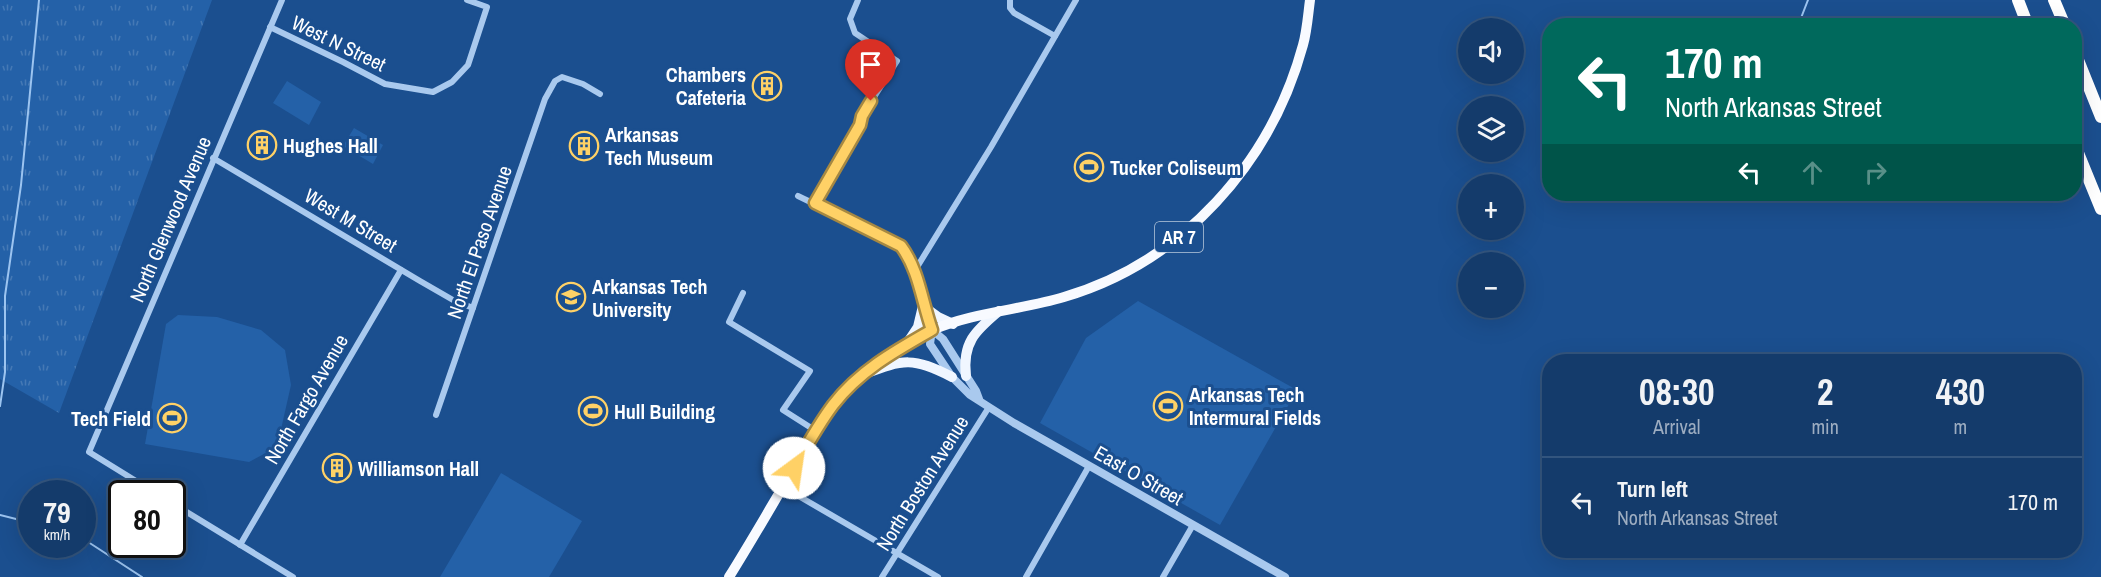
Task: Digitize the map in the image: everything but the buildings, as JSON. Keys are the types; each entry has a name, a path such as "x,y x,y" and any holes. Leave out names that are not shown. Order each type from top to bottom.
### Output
{"highway":[{"name":"AR 7","path":"729,577 833,404 884,357 932,330 999,311 1063,298 1095,287 1142,263 1175,240 1210,210 1240,176 1267,134 1288,90 1303,43 1310,0"},
{"path":"2018,0 2025,18"},
{"path":"2054,0 2062,18"},
{"path":"2082,70 2101,117"},
{"path":"2082,163 2101,209"}],"main road":[{"path":"908,343 918,327 923,306 953,324"},
{"path":"966,376 965,355 971,339 979,328 999,311"},
{"path":"861,376 889,364 915,362 928,365 952,377"}],"street":[{"name":"North Glenwood Avenue","path":"134,480 89,452 282,0"},
{"name":"West N Street","path":"270,27 385,84 433,92 452,82 468,65 487,7 467,0"},
{"path":"815,203 860,125 862,116 897,61 855,33 850,19 858,0"},
{"path":"1010,0 1010,8 1014,14 1055,36"},
{"path":"914,272 1076,0"},
{"name":"North El Paso Avenue","path":"436,415 545,99 555,81 562,77 583,84 600,94"},
{"name":"West M Street","path":"213,158 401,270 453,300 473,308"},
{"path":"798,196 901,246 910,258 932,330"},
{"name":"North Fargo Avenue","path":"240,545 401,270"},
{"path":"743,293 729,322 810,371 783,410 816,431"},
{"name":"East O Street","path":"932,330 943,339 979,399"},
{"name":"East O Street","path":"932,330 930,344 952,377 970,395 1089,466 1285,577"},
{"name":"North Boston Avenue","path":"882,577 989,407"},
{"path":"1026,577 1089,466"},
{"path":"783,487 938,577"},
{"path":"186,512 293,577"},
{"path":"1163,577 1193,525"}],"green space":[{"path":"0,0 212,0 59,413 0,379"},
{"path":"287,81 321,102 309,125 273,103"},
{"path":"354,128 383,145 373,164 343,146"},
{"name":"Arkansas Tech Intermural Fields","path":"1138,301 1297,390 1220,525 1040,423 1086,338"},
{"path":"178,315 217,317 261,330 285,350 291,385 277,447 249,462 145,444 166,324"},
{"path":"501,473 582,521 549,577 440,577"}],"waterway":[{"path":"0,406 5,372 5,296 21,185 39,0"},
{"path":"1801,18 1808,0"},
{"path":"0,515 18,520"},
{"path":"96,547 142,577"}],"place":[{"name":"Chambers Cafeteria","path":"767,86"},
{"name":"Hughes Hall","path":"262,145"},
{"name":"Arkansas Tech Museum","path":"584,146"},
{"name":"Tucker Coliseum","path":"1089,167"},
{"name":"Arkansas Tech University","path":"571,297"},
{"name":"Arkansas Tech Intermural Fields","path":"1168,406"},
{"name":"Hull Building","path":"593,411"},
{"name":"Tech Field","path":"172,418"},
{"name":"Williamson Hall","path":"337,468"}],"route":[{"path":"794,468 820,423 848,387 884,357 932,330 910,258 901,246 815,203 860,125 862,116 871,101"}]}
